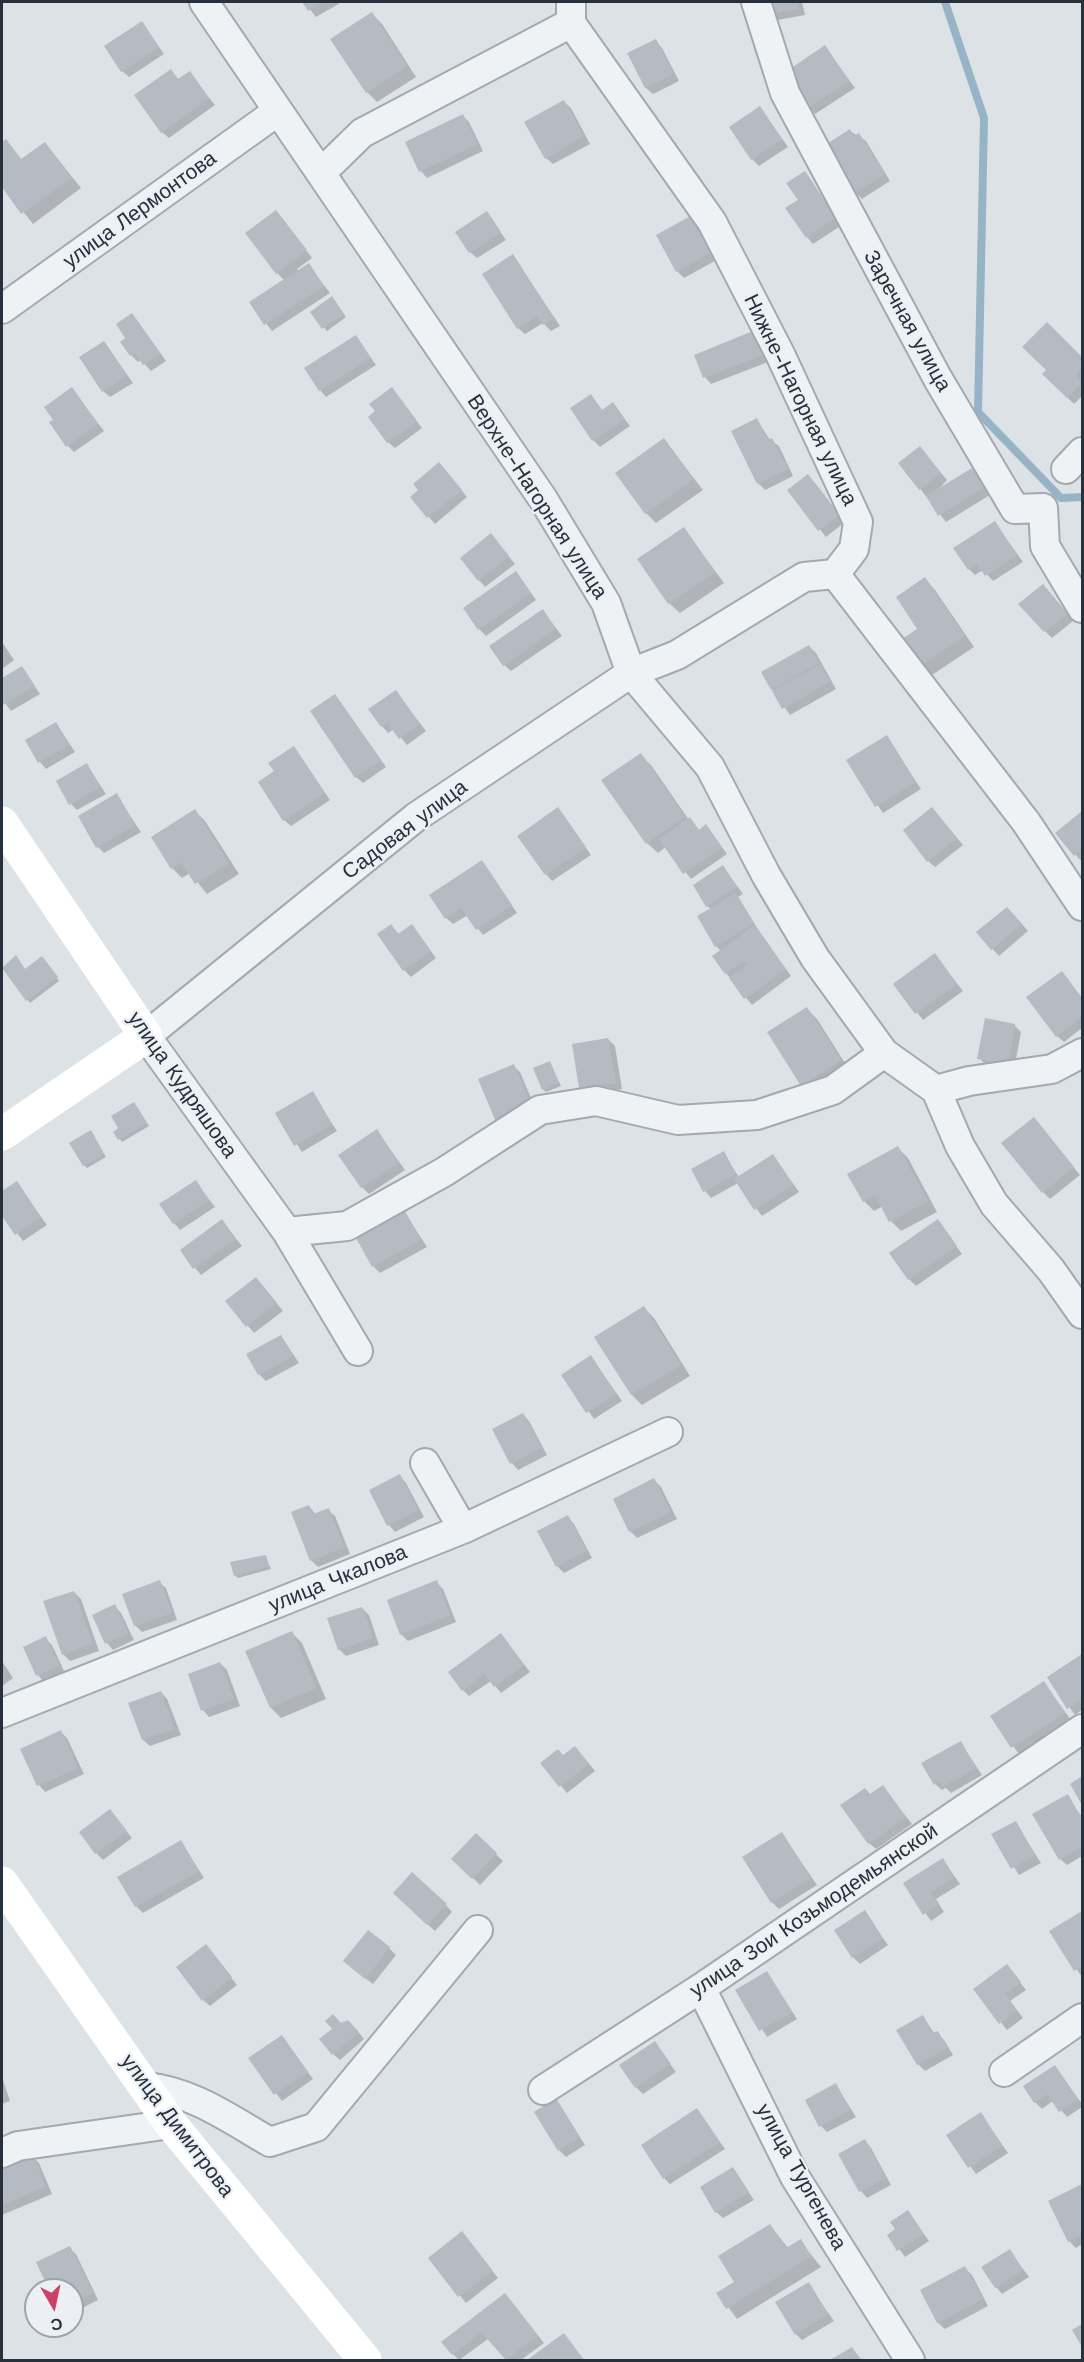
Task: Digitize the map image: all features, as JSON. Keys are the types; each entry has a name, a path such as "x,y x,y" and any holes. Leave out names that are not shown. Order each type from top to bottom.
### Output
{"street":[{"name":"Верхне-Нагорная улица","path":"204,2 549,509 606,603 631,673 710,767 766,875 815,958 884,1053 936,1090"},
{"name":"Заречная улица","path":"756,2 785,93 933,369 1015,509 1043,508 1045,546 1083,608"},
{"path":"321,173 362,133 571,12"},
{"name":"Нижне-Нагорная улица","path":"571,12 712,222 780,354 858,522 854,549 835,574"},
{"name":"улица Лермонтова","path":"2,309 278,111"},
{"path":"835,574 1026,822 1083,906"},
{"name":"Садовая улица","path":"2,1134 146,1036 416,817 631,673 677,655 804,577 835,574"},
{"name":"улица Кудряшова","path":"2,823 146,1036 287,1232 358,1351"},
{"path":"287,1232 347,1226 444,1172 540,1110 596,1101 678,1120 757,1115 833,1090 884,1053"},
{"path":"1083,1053 1052,1070 969,1081 936,1090 960,1146 994,1204 1051,1270 1083,1314"},
{"name":"улица Чкалова","path":"2,1713 463,1529 668,1431"},
{"path":"425,1463 463,1529"},
{"name":"улица Зои Козьмодемьянской","path":"543,2090 701,1988 1083,1730"},
{"name":"улица Димитрова","path":"2,1882 171,2124 365,2361"},
{"path":"145,2087 168,2089 194,2098 270,2142 316,2127 478,1930"},
{"name":"улица Тургенева","path":"701,1988 795,2177 910,2361"},
{"path":"1004,2072 1083,2018"},
{"path":"2,2153 18,2146 171,2124"}],"building":[{"path":"302,2 324,2 308,11"},
{"path":"768,2 798,2 799,9 770,14"},
{"path":"372,12 407,66 366,93 330,39"},
{"path":"142,21 159,47 121,72 104,46"},
{"path":"656,39 674,74 645,88 627,53"},
{"path":"825,45 849,81 808,108 784,73"},
{"path":"171,69 178,79 190,71 209,98 161,133 134,95"},
{"path":"564,100 584,136 545,159 524,122"},
{"path":"760,106 782,139 751,160 729,127"},
{"path":"463,114 478,144 419,172 405,142"},
{"path":"850,129 854,136 859,133 885,174 854,193 825,145"},
{"path":"6,139 21,159 45,142 72,178 21,214 2,187 2,142"},
{"path":"805,171 836,217 806,238 785,208 798,200 786,183"},
{"path":"276,210 307,250 276,274 245,233"},
{"path":"487,211 501,232 469,253 455,232"},
{"path":"696,213 716,250 676,272 656,235"},
{"path":"513,254 554,318 543,325 537,316 517,329 482,274"},
{"path":"309,263 324,286 264,325 249,302"},
{"path":"332,296 344,314 322,329 310,312"},
{"path":"132,313 161,354 143,365 135,353 130,356 120,342 125,338 116,324"},
{"path":"1047,322 1082,357 1082,367 1076,374 1082,383 1067,398 1042,374 1046,370 1022,347"},
{"path":"753,331 763,355 703,378 694,355"},
{"path":"356,335 371,358 319,391 304,368"},
{"path":"104,341 127,375 102,392 79,357"},
{"path":"72,387 98,424 66,447 49,422 53,420 44,407"},
{"path":"392,387 417,421 387,443 368,417 375,411 369,404"},
{"path":"591,394 602,410 613,402 625,419 592,441 570,408"},
{"path":"757,418 768,440 772,438 788,469 757,484 731,431"},
{"path":"664,438 694,479 645,514 615,473"},
{"path":"920,446 941,473 919,490 898,463"},
{"path":"439,462 462,490 427,518 410,497 418,490 413,484"},
{"path":"972,468 985,487 938,516 926,496"},
{"path":"808,474 839,515 818,531 787,490"},
{"path":"995,521 1017,555 985,576 977,563 968,570 953,548"},
{"path":"684,527 715,572 668,604 637,559"},
{"path":"491,533 509,556 478,581 460,558"},
{"path":"516,571 531,593 478,630 463,608"},
{"path":"925,577 965,636 920,666 902,639 917,629 896,597"},
{"path":"1043,584 1068,614 1044,632 1018,604"},
{"path":"543,609 556,629 503,666 489,646"},
{"path":"809,645 819,663 771,690 761,672"},
{"path":"820,664 830,682 782,709 772,691"},
{"path":"22,666 35,686 3,705 2,678"},
{"path":"396,690 420,724 399,739 387,722 381,727 368,709"},
{"path":"335,694 381,760 355,778 310,711"},
{"path":"56,722 69,745 38,763 25,740"},
{"path":"887,735 916,782 875,807 846,760"},
{"path":"294,746 325,793 283,821 258,782 274,771 268,763"},
{"path":"641,753 685,817 646,844 601,780"},
{"path":"87,763 100,787 69,805 56,781"},
{"path":"117,793 135,825 96,848 78,816"},
{"path":"558,807 586,847 545,875 517,836"},
{"path":"932,807 957,838 927,862 903,830"},
{"path":"195,809 229,863 195,884 181,862 171,869 151,837"},
{"path":"1082,811 1082,853 1081,851 1074,856 1055,833"},
{"path":"690,817 699,830 706,824 722,847 683,874 659,839"},
{"path":"482,860 512,905 476,930 461,908 445,919 429,895"},
{"path":"723,865 737,887 706,907 693,885"},
{"path":"736,893 754,923 715,947 697,916"},
{"path":"1007,907 1022,924 991,950 976,932"},
{"path":"391,924 398,934 412,924 431,951 403,971 377,934"},
{"path":"755,925 786,969 744,999 729,978 747,965 744,961 725,974 712,956"},
{"path":"935,953 957,984 915,1014 893,984"},
{"path":"16,955 25,969 42,956 58,977 26,1001 2,968"},
{"path":"1062,971 1082,998 1082,1017 1056,1037 1026,997"},
{"path":"807,1007 841,1060 801,1086 767,1032"},
{"path":"985,1018 1015,1024 1008,1064 977,1059"},
{"path":"608,1038 616,1083 579,1088 572,1044"},
{"path":"550,1061 559,1083 542,1090 533,1068"},
{"path":"514,1064 528,1098 520,1102 523,1110 496,1122 478,1079"},
{"path":"313,1091 332,1124 294,1146 275,1113"},
{"path":"134,1102 147,1123 118,1140 113,1132 118,1128 111,1116"},
{"path":"1034,1117 1074,1167 1042,1193 1001,1143"},
{"path":"377,1129 399,1163 361,1188 338,1155"},
{"path":"91,1130 104,1154 83,1166 69,1143"},
{"path":"898,1146 928,1201 889,1222 875,1195 863,1202 847,1174"},
{"path":"724,1151 736,1174 703,1192 691,1169"},
{"path":"773,1154 793,1185 754,1210 734,1179"},
{"path":"196,1180 209,1200 173,1224 159,1204"},
{"path":"17,1181 41,1217 15,1235 2,1216 2,1191"},
{"path":"405,1211 421,1240 372,1267 350,1227 378,1212 384,1223"},
{"path":"222,1219 236,1239 193,1269 180,1250"},
{"path":"938,1219 957,1246 908,1280 889,1253"},
{"path":"256,1277 277,1303 246,1327 225,1301"},
{"path":"644,1306 681,1365 631,1395 594,1337"},
{"path":"281,1335 293,1356 258,1375 246,1354"},
{"path":"591,1355 616,1394 586,1413 561,1375"},
{"path":"523,1413 542,1448 510,1464 492,1429"},
{"path":"400,1474 418,1510 387,1526 369,1490"},
{"path":"654,1478 671,1512 629,1532 613,1499"},
{"path":"309,1505 313,1514 329,1508 344,1547 310,1561 291,1512"},
{"path":"568,1515 587,1551 556,1567 537,1531"},
{"path":"266,1555 269,1566 234,1576 230,1562"},
{"path":"160,1580 172,1613 134,1626 122,1594"},
{"path":"437,1580 450,1615 400,1635 387,1600"},
{"path":"74,1591 93,1644 62,1655 43,1601"},
{"path":"115,1604 128,1633 105,1644 92,1615"},
{"path":"362,1607 373,1638 338,1650 327,1618"},
{"path":"292,1631 316,1688 270,1708 245,1651"},
{"path":"501,1633 524,1665 494,1687 484,1674 462,1691 448,1672"},
{"path":"46,1636 59,1666 36,1676 23,1647"},
{"path":"1082,1654 1082,1699 1067,1709 1047,1677"},
{"path":"220,1662 234,1699 201,1711 188,1674"},
{"path":"1044,1681 1065,1713 1011,1748 990,1716"},
{"path":"161,1691 175,1729 142,1740 128,1703"},
{"path":"61,1730 78,1768 37,1786 20,1749"},
{"path":"961,1741 976,1768 943,1787 939,1781 934,1785 921,1763"},
{"path":"575,1746 589,1764 559,1787 540,1763 558,1749 563,1755"},
{"path":"1082,1776 1082,1805 1070,1784"},
{"path":"883,1785 906,1817 868,1844 840,1805 865,1788 870,1794"},
{"path":"1068,1794 1082,1819 1082,1846 1059,1860 1032,1814"},
{"path":"110,1809 127,1831 95,1854 79,1832"},
{"path":"1016,1821 1035,1855 1011,1869 991,1834"},
{"path":"782,1832 811,1878 771,1903 742,1857"},
{"path":"476,1833 497,1853 472,1879 451,1859"},
{"path":"181,1840 199,1871 135,1907 117,1877"},
{"path":"943,1858 954,1877 931,1892 939,1904 923,1915 903,1883"},
{"path":"412,1872 447,1904 427,1925 393,1893"},
{"path":"865,1910 883,1938 852,1958 834,1930"},
{"path":"1082,1911 1082,1966 1074,1971 1049,1931"},
{"path":"368,1930 390,1947 365,1979 343,1961"},
{"path":"206,1944 232,1977 202,2001 176,1967"},
{"path":"1007,1964 1021,1982 1005,1994 1017,2010 999,2024 973,1989"},
{"path":"767,1971 792,2012 759,2031 735,1990"},
{"path":"333,2014 341,2023 348,2020 359,2032 332,2055 319,2039 332,2029 325,2021"},
{"path":"923,2015 933,2033 938,2031 947,2048 917,2065 896,2030"},
{"path":"282,2035 308,2072 274,2095 248,2058"},
{"path":"655,2041 671,2064 635,2088 619,2065"},
{"path":"1055,2065 1078,2099 1059,2112 1047,2094 1034,2103 1023,2086"},
{"path":"836,2083 850,2110 819,2127 805,2100"},
{"path":"556,2098 580,2137 558,2151 534,2112"},
{"path":"697,2108 720,2142 663,2179 641,2145"},
{"path":"981,2112 1002,2146 968,2168 946,2135"},
{"path":"865,2139 886,2178 859,2192 838,2154"},
{"path":"33,2155 46,2187 2,2205 2,2167"},
{"path":"733,2167 749,2192 715,2213 700,2187"},
{"path":"1082,2184 1082,2235 1068,2242 1048,2201"},
{"path":"908,2210 924,2234 897,2251 887,2235 895,2229 890,2222"},
{"path":"770,2224 786,2248 801,2239 811,2256 726,2309 716,2293 734,2282 718,2256"},
{"path":"462,2231 493,2271 458,2297 428,2258"},
{"path":"70,2246 93,2293 84,2297 84,2278 43,2278 36,2262"},
{"path":"1010,2249 1023,2270 995,2288 981,2267"},
{"path":"965,2266 983,2299 937,2323 920,2290"},
{"path":"809,2282 828,2314 795,2335 775,2302"},
{"path":"505,2293 538,2336 506,2360 481,2332 452,2355 441,2342"},
{"path":"1082,2324 1082,2347 1072,2330"},
{"path":"564,2333 584,2360 527,2360"},
{"path":"852,2347 861,2360 830,2360"}],"waterway":[{"path":"945,2 984,118 978,412 1061,498 1082,497"}]}
